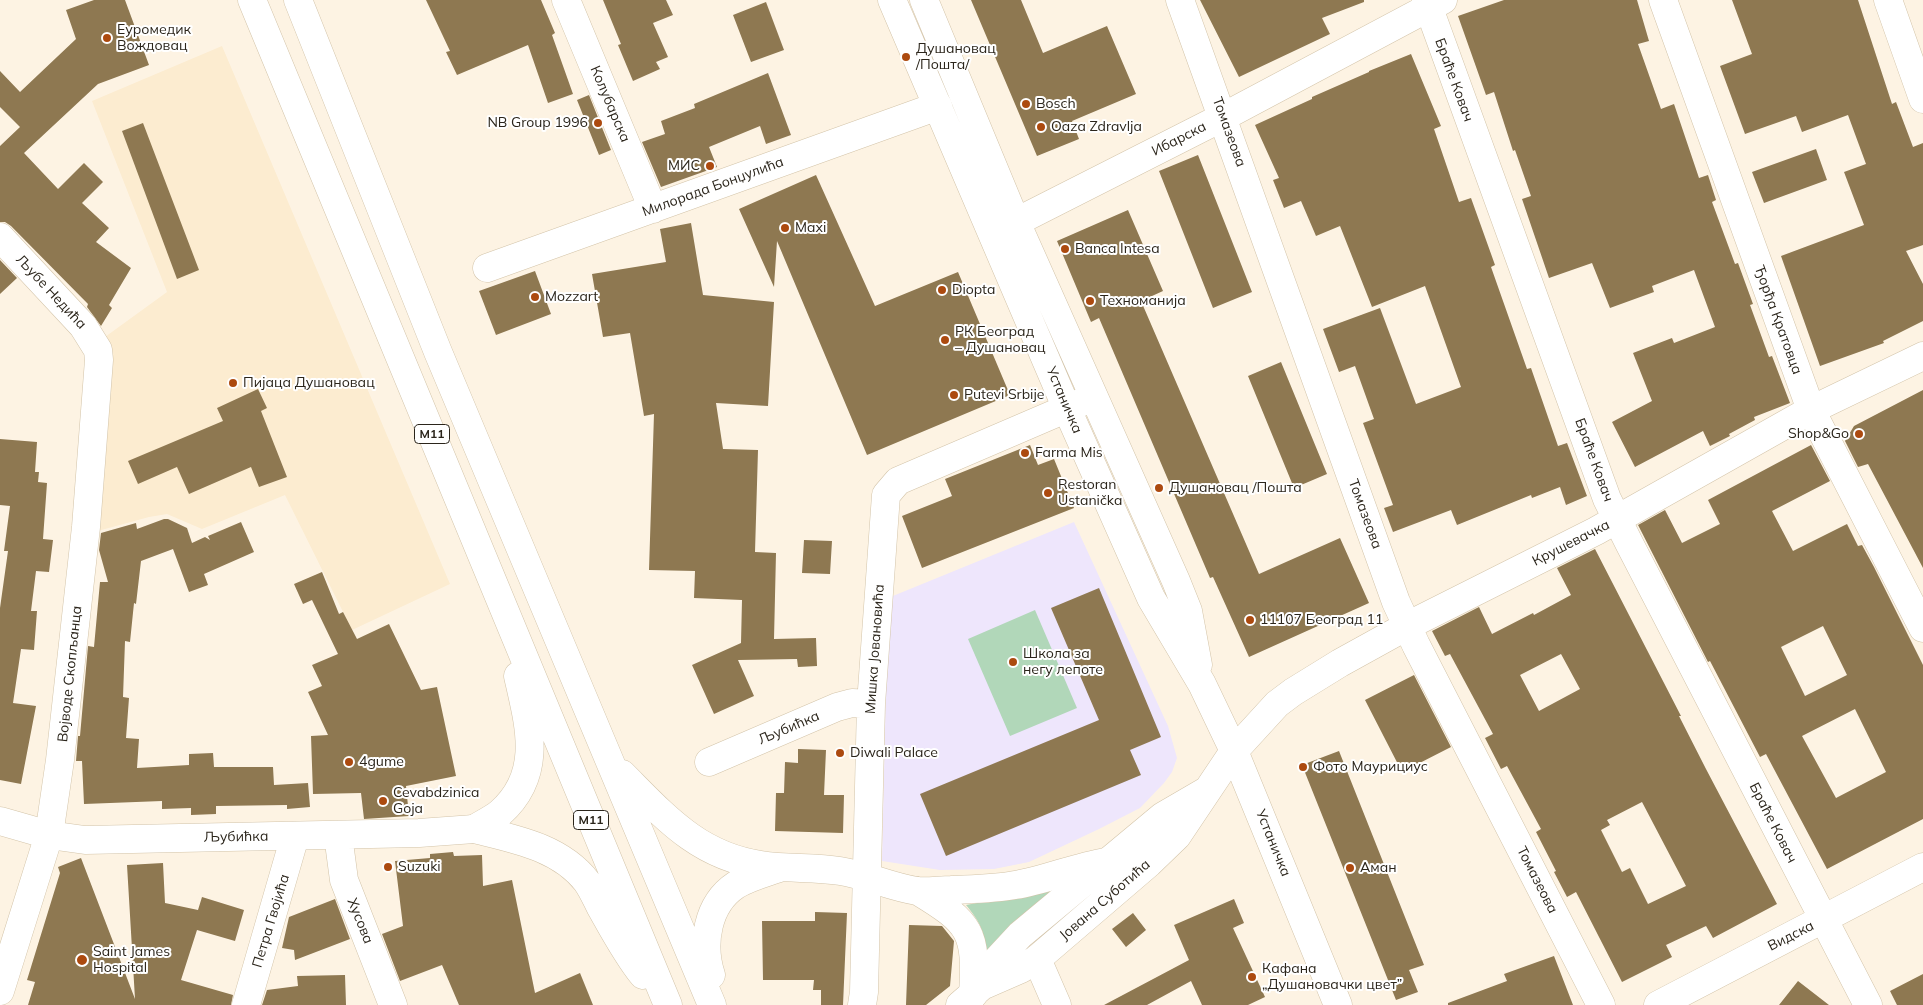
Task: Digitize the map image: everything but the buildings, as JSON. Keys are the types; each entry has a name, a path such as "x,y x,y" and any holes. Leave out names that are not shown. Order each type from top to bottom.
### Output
{"main road":[{"name":"M11","path":"252,0 666,1002"},
{"name":"M11","path":"298,0 438,352 712,1005"},
{"name":"Колубарска","path":"566,0 653,209"},
{"name":"Устаничка","path":"892,0 938,106 1004,227 1093,398 1188,611 1202,684"},
{"name":"Устаничка","path":"924,0 1067,409 1151,598 1202,684 1234,751 1338,1005"},
{"name":"Томазеова","path":"1180,0 1396,602 1601,1005"},
{"name":"Ђорђа Кратовца","path":"1663,0 1811,410 1923,628"},
{"path":"1888,0 1923,99"},
{"name":"Ибарска","path":"1004,227 1223,117 1433,2"},
{"name":"Браће Ковач","path":"1433,2 1617,519 1822,920 1868,1005"},
{"name":"Милорада Бонџулића","path":"488,268 938,106"},
{"name":"Љубе Недића","path":"0,237 83,326 98,350"},
{"name":"Војводе Скопљанца","path":"0,991 50,835 86,527 98,350"},
{"name":"Крушевачка","path":"1234,751 1277,704 1322,674 1407,626 1617,519 1811,410 1923,356"},
{"name":"Мишка Јовановића","path":"862,1005 864,992 871,704 886,495 890,488 898,482 1093,398"},
{"path":"474,829 499,814 512,801 521,787 526,772 530,754 529,727 517,671 518,642"},
{"name":"Љубићка","path":"709,762 837,707 852,703 871,704"},
{"name":"Јована Суботића","path":"972,995 1037,959 1149,863 1177,836 1234,751"},
{"path":"612,764 665,817 693,840 711,850 734,859 758,865 819,869 866,877 918,891 946,908 965,926 974,954 972,995"},
{"name":"Јована Суботића","path":"972,995 1005,950 1106,862 1163,816 1207,790"},
{"name":"Љубићка","path":"0,821 50,835 85,840 419,833 474,829"},
{"path":"474,829 532,844 548,851 572,867 587,882 619,940 641,972 666,1002"},
{"name":"Хусова","path":"338,835 344,880 393,1005"},
{"name":"Петра Гвојића","path":"246,1005 285,877 295,836"},
{"path":"918,891 1014,885 1083,866 1106,862"},
{"path":"721,1005 708,966 705,942 712,916 723,898 735,886 747,879 780,867"},
{"name":"Видска","path":"1658,1005 1923,867"},
{"path":"1037,959 1057,1005"}],"shaded area":[{"name":"Пијаца Душановац","path":"222,46 450,584 352,630 285,495 202,529 167,514 94,532 105,337 167,292 92,101"},
{"name":"Школа за негу лепоте","path":"1074,522 1168,726 1177,758 1172,772 1140,808 1029,862 994,869 940,870 882,861 888,598"}],"green space":[{"path":"1035,610 1077,708 1010,736 968,639"},
{"path":"1063,887 986,952 981,927 966,905"}],"place":[{"name":"Еуромедик Вождовац","path":"107,38"},
{"name":"Душановац /Пошта/","path":"906,57"},
{"name":"Bosch","path":"1026,104"},
{"name":"NB Group 1996","path":"598,123"},
{"name":"Oaza Zdravlja","path":"1041,127"},
{"name":"МИС","path":"710,166"},
{"name":"Maxi","path":"785,228"},
{"name":"Banca Intesa","path":"1065,249"},
{"name":"Diopta","path":"942,290"},
{"name":"Mozzart","path":"535,297"},
{"name":"Техноманија","path":"1090,301"},
{"name":"РК Београд – Душановац","path":"945,340"},
{"name":"Пијаца Душановац","path":"233,383"},
{"name":"Putevi Srbije","path":"954,395"},
{"name":"Shop&Go","path":"1859,434"},
{"name":"Farma Mis","path":"1025,453"},
{"name":"Душановац /Пошта","path":"1159,488"},
{"name":"Restoran Ustanička","path":"1048,493"},
{"name":"11107 Београд 11","path":"1250,620"},
{"name":"Школа за негу лепоте","path":"1013,662"},
{"name":"Diwali Palace","path":"840,753"},
{"name":"4gume","path":"349,762"},
{"name":"Фото Маурициус","path":"1303,767"},
{"name":"Cevabdzinica Goja","path":"383,801"},
{"name":"Suzuki","path":"388,867"},
{"name":"Аман","path":"1350,868"},
{"name":"Saint James Hospital","path":"82,960"},
{"name":"Кафана „Душановачки цвет”","path":"1252,977"}]}
